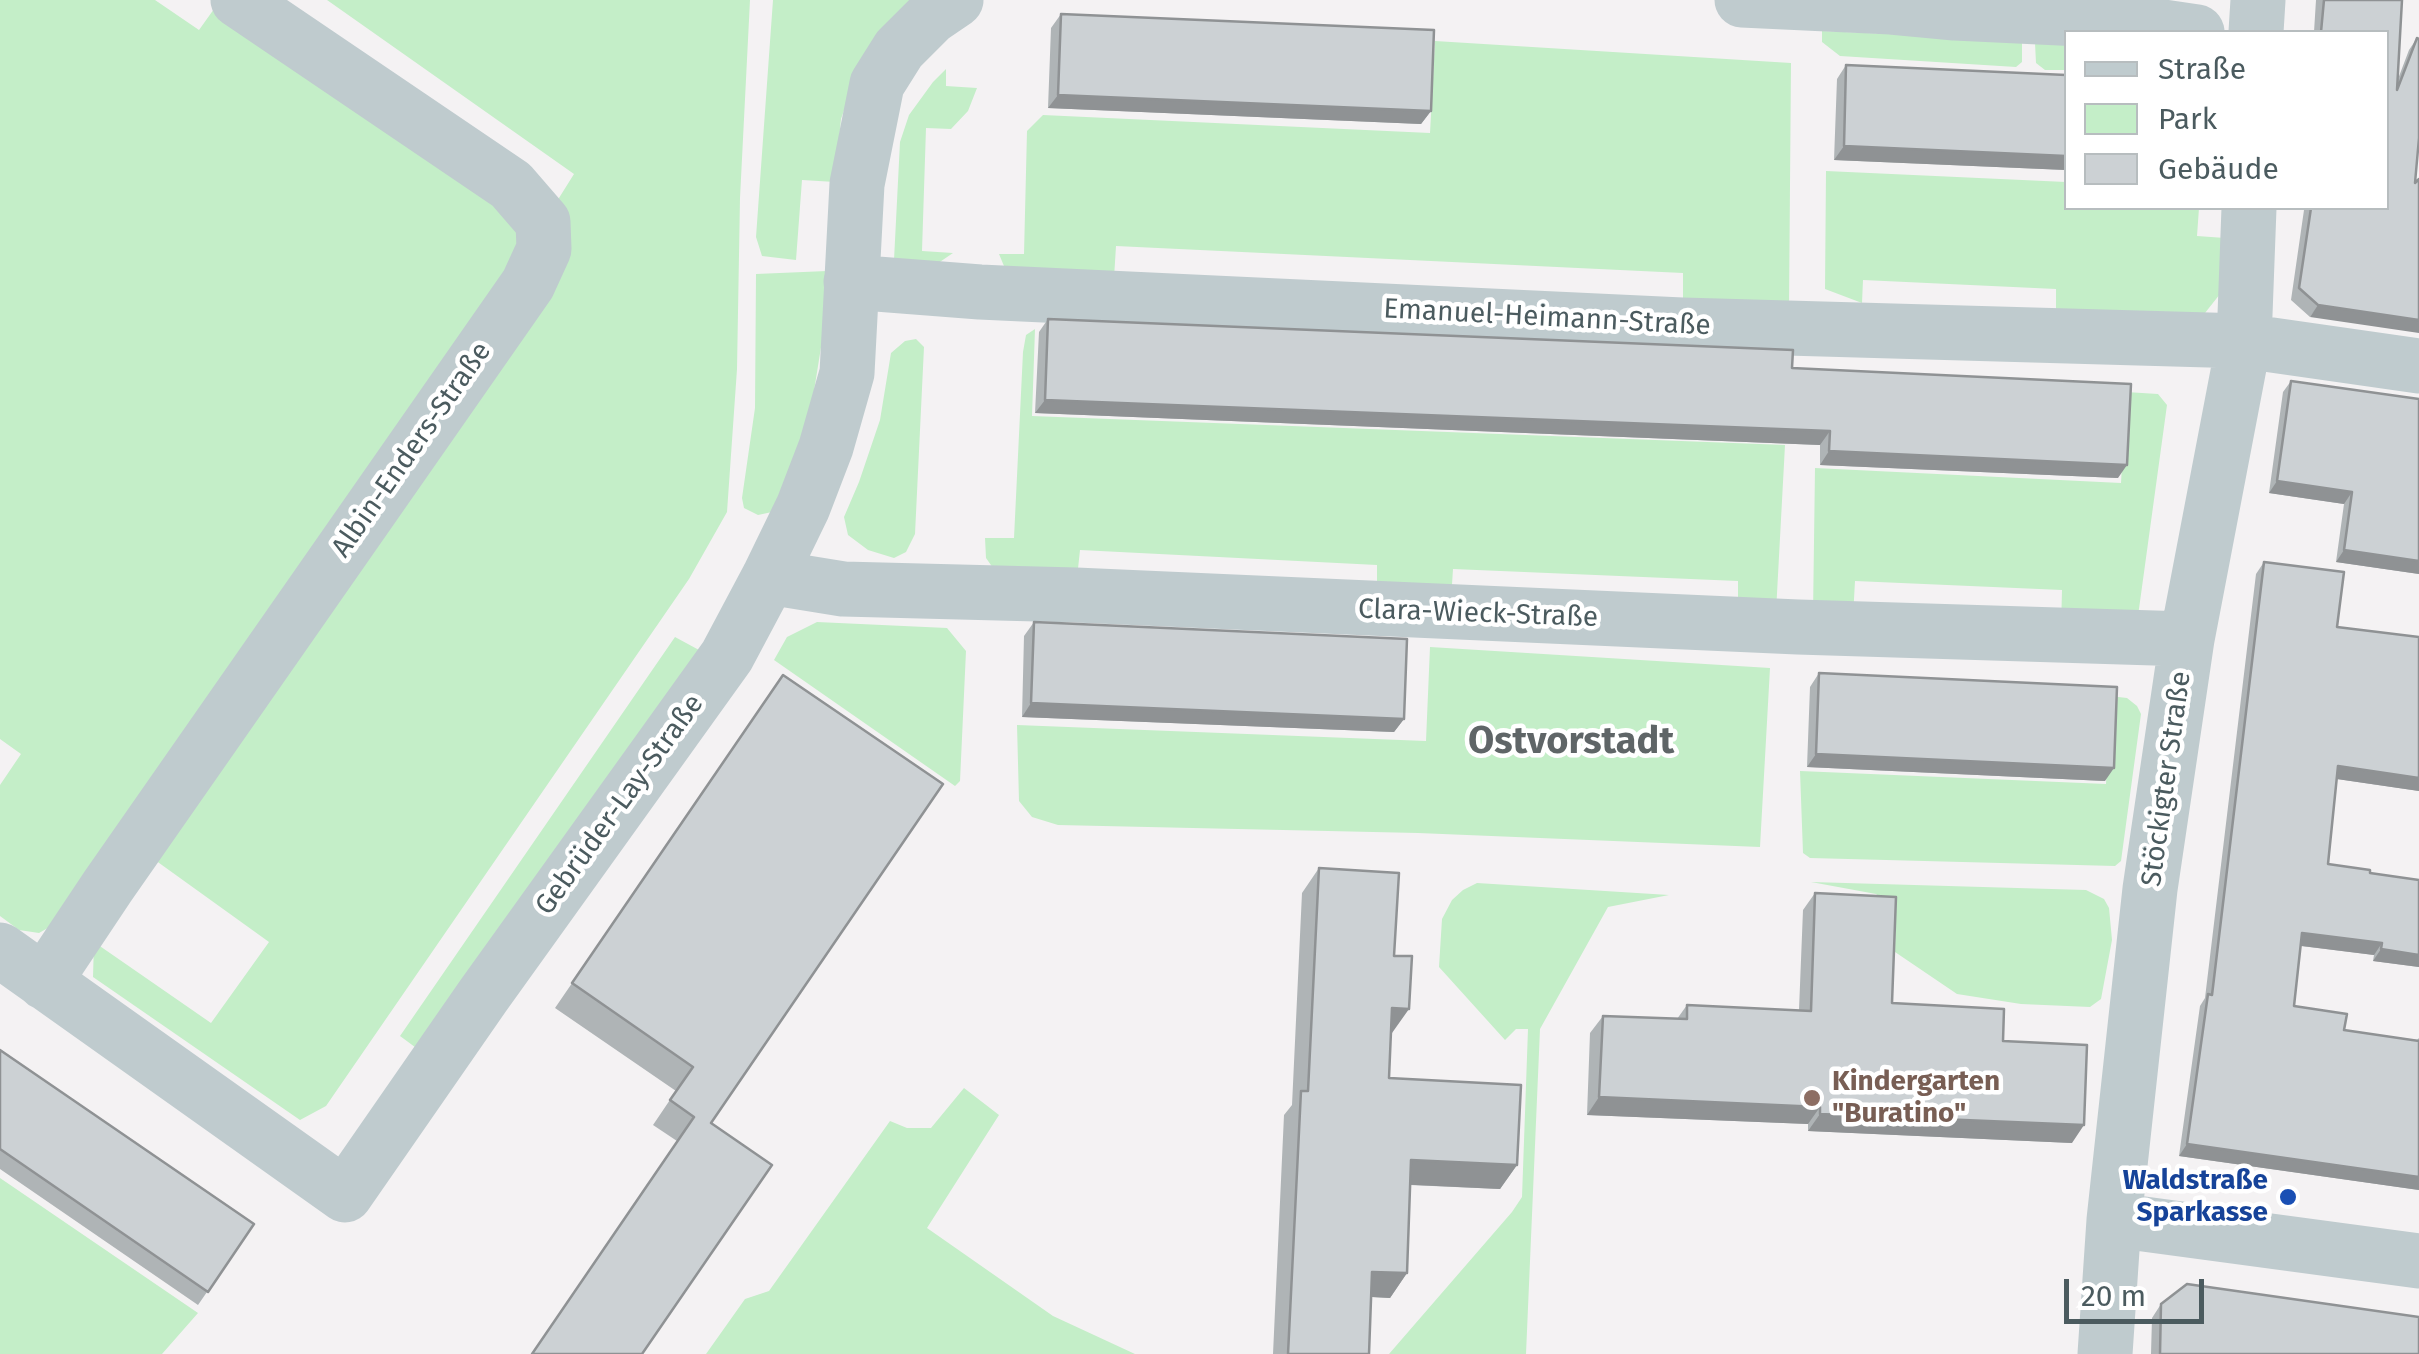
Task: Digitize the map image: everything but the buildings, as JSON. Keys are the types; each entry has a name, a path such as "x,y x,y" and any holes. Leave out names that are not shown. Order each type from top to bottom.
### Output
{"street":[{"name":"Albin-Enders-Straße","path":"44,982 528,284 544,249 543,222 511,185 238,0"},
{"name":"Gebrüder-Lay-Straße","path":"0,950 344,1194 727,656 769,577 803,507 826,447 847,373 857,184 876,84 898,49 956,0"},
{"path":"1742,0 1891,3 1955,12 2123,22 2182,30"},
{"path":"2256,30 2258,0"},
{"name":"Stöckigter Straße","path":"2104,1354 2114,1220 2150,890 2188,638 2244,341 2249,210"},
{"name":"Emanuel-Heimann-Straße","path":"851,282 980,292 1682,325 2244,341 2419,366"},
{"name":"Clara-Wieck-Straße","path":"769,577 843,589 1076,595 1798,627 2188,638"},
{"path":"2114,1220 2419,1261"}],"green space":[{"path":"0,0 155,0 199,30 219,2 502,193 525,250 62,920 39,933 19,930 0,916 0,785 21,754 0,739"},
{"path":"327,0 750,0 740,198 737,369 727,512 689,579 326,1106 300,1120 93,977 94,942 211,1023 269,942 148,855 574,174"},
{"path":"773,0 921,0 855,79 841,119 835,182 802,180 796,260 762,256 756,237"},
{"path":"1822,31 2022,40 2022,62 2016,67 1840,56 1822,42"},
{"path":"2064,39 2064,70 2045,70 2036,63 2035,43"},
{"path":"1435,41 1791,63 1789,307 1683,302 1683,273 1116,246 1114,278 1004,266 999,254 1024,254 1027,131 1043,115 1430,133"},
{"path":"946,69 946,86 977,88 968,111 951,129 926,128 922,251 953,253 928,270 894,260 900,142 909,115"},
{"path":"1826,171 2064,182 2064,210 2199,210 2197,236 2225,238 2220,294 2205,313 2056,315 2056,289 1863,280 1862,303 1825,289"},
{"path":"827,271 822,341 810,416 772,512 758,515 744,508 742,498 755,408 756,274"},
{"path":"1035,329 1032,416 1785,445 1776,612 1738,610 1738,581 1453,569 1451,600 1377,594 1377,565 1080,550 1077,578 998,575 986,558 985,538 1014,538 1023,352 1026,335"},
{"path":"916,339 924,347 915,534 906,552 894,558 868,550 848,535 844,517 880,420 891,353 905,341"},
{"path":"2126,392 2158,394 2167,405 2138,616 2061,628 2062,590 1855,581 1853,617 1813,615 1815,468 2121,483"},
{"path":"817,622 947,628 966,651 960,781 955,786 774,660 787,637"},
{"path":"675,637 699,650 423,1053 400,1036"},
{"path":"1430,647 1770,668 1760,847 1418,833 1058,825 1032,817 1019,801 1017,725 1426,741"},
{"path":"2110,696 2127,698 2141,714 2121,861 2115,866 1810,858 1803,853 1800,771 2106,784"},
{"path":"1811,882 2086,890 2104,899 2109,908 2112,940 2101,999 2090,1007 2021,1004 1957,994 1895,952 1896,910 1876,894"},
{"path":"1477,883 1669,895 1608,907 1540,1029 1526,1354 1389,1354 1522,1197 1528,1029 1516,1029 1505,1040 1439,967 1442,919 1452,900"},
{"path":"964,1088 999,1115 927,1228 1053,1316 1135,1354 706,1354 745,1299 769,1291 890,1121 907,1128 931,1128"},
{"path":"0,1178 198,1313 162,1354 0,1354"}],"place":[{"name":"Kindergarten \"Buratino\"","path":"1812,1098"},
{"name":"Waldstraße Sparkasse","path":"2288,1197"}],"district":[{"name":"Ostvorstadt","path":"1571,742"}]}
